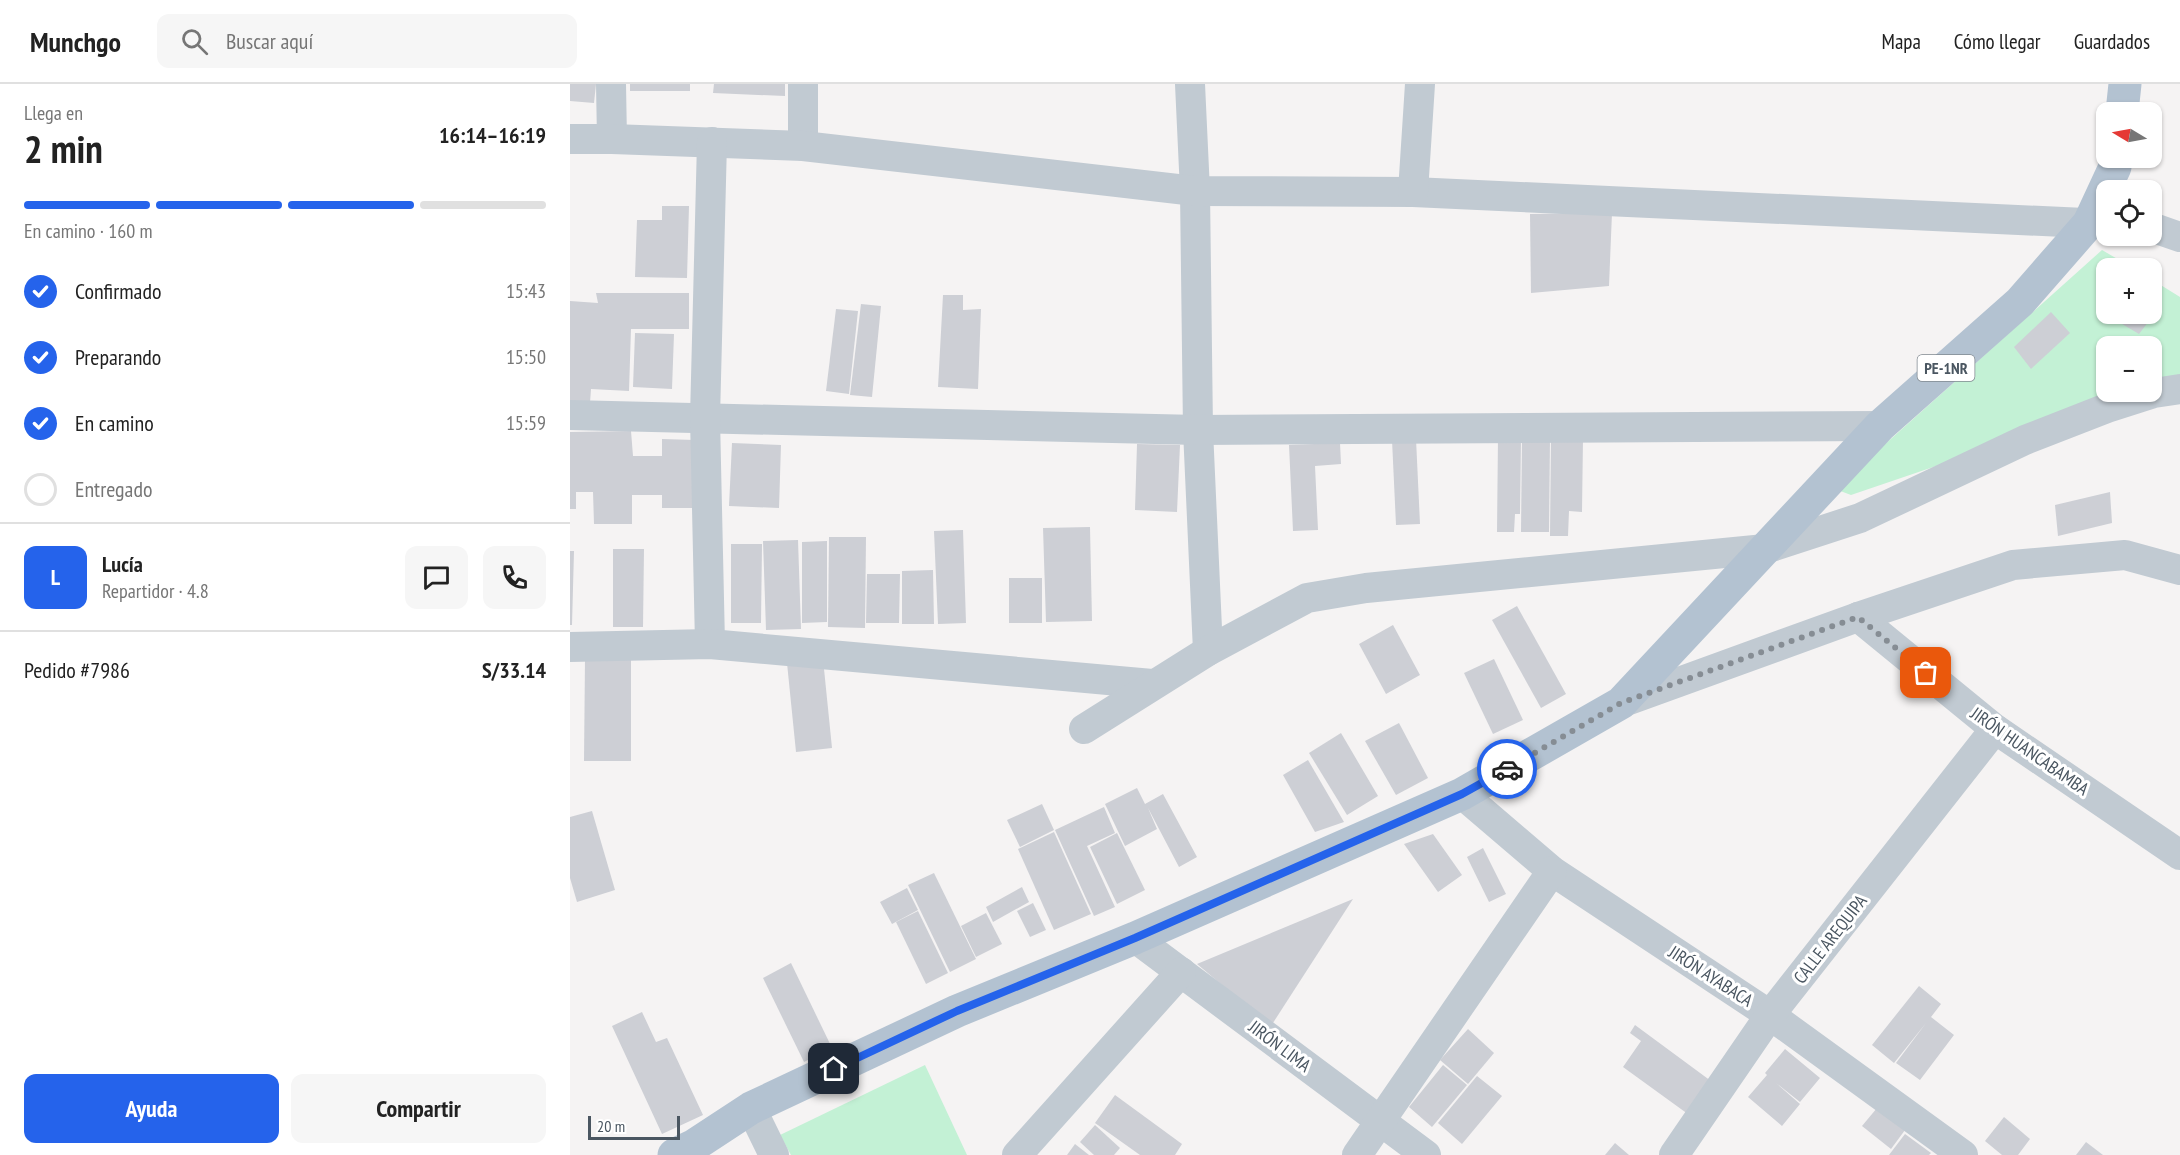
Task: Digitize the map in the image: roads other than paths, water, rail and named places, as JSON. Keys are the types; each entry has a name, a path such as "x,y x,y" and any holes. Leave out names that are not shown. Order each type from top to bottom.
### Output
{"main road":[{"path":"2123,102 2125,84"},
{"name":"PE-1NR","path":"688,1152 751,1108 957,1011 1135,938 1462,794 1621,703 1880,426 2020,302 2096,225"}],"street":[{"path":"611,84 612,139"},
{"path":"802,84 803,146"},
{"path":"1190,84 1195,191 1197,430 1208,651"},
{"path":"1413,192 1420,84"},
{"path":"570,139 803,146 1195,191 1413,192 2096,223"},
{"path":"710,644 705,418 712,142"},
{"path":"2162,231 2180,237"},
{"path":"1084,729 1152,684 1208,651 1307,598 1366,588 1759,556 1860,518 2025,440 2154,393 2180,389"},
{"path":"570,415 1197,430 1880,426"},
{"path":"1621,703 1858,617 2013,565 2125,555 2180,570"},
{"name":"JIRÓN HUANCABAMBA","path":"1858,617 1995,729 2180,855"},
{"path":"570,647 710,644 1152,684"},
{"name":"CALLE AREQUIPA","path":"1674,1155 1770,1015 1995,729"},
{"name":"JIRÓN AYABACA","path":"1462,794 1552,871 1770,1015 1963,1155"},
{"path":"1357,1155 1552,871"},
{"name":"JIRÓN LIMA","path":"1135,938 1426,1155"},
{"path":"1017,1155 1181,972"},
{"path":"751,1108 774,1155"}]}
